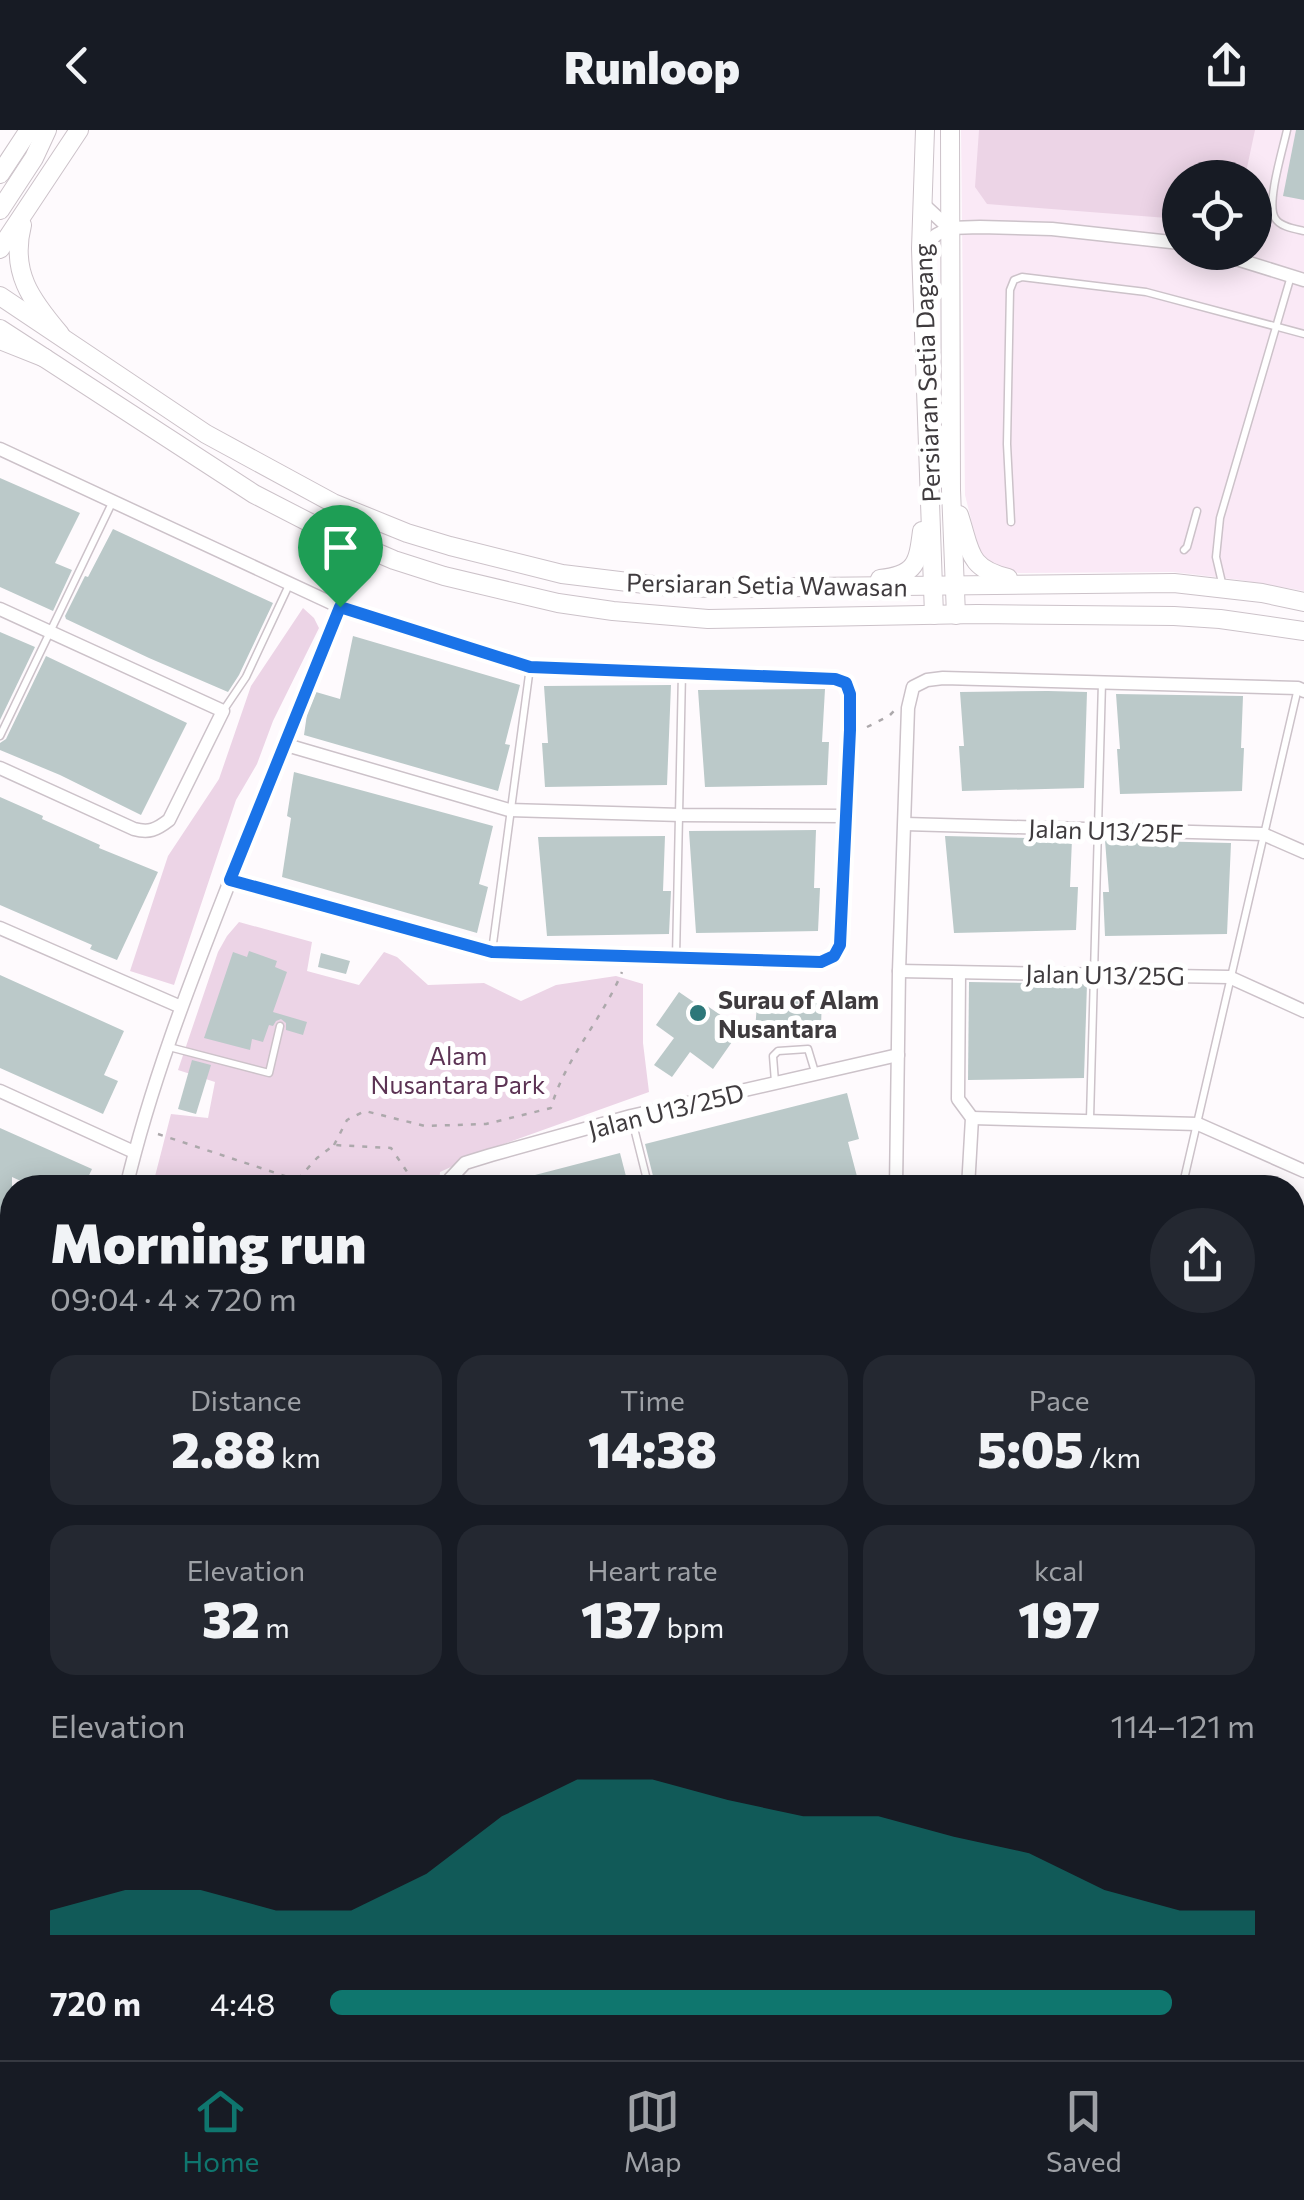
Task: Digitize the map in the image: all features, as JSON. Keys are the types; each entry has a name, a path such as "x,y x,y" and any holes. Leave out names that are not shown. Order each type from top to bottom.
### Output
{"street":[{"path":"0,174 30,130"},
{"path":"0,210 47,130"},
{"path":"0,249 78,130"},
{"name":"Persiaran Setia Dagang","path":"925,130 922,250 934,615"},
{"name":"Persiaran Setia Dagang","path":"950,130 951,490 956,615"},
{"path":"923,204 949,228"},
{"path":"26,210 18,242 21,277 36,307 60,334"},
{"path":"922,250 949,228 1052,229 1162,241"},
{"path":"1272,270 1298,278"},
{"name":"Persiaran Setia Wawasan","path":"0,296 206,434 333,503 407,533 562,574 710,588 1174,583 1304,602"},
{"name":"Persiaran Setia Wawasan","path":"0,329 254,494 324,530 444,576 558,604 657,616 756,619 1174,616 1304,631"},
{"path":"0,340 44,358"},
{"path":"0,448 340,607 530,667 841,680 850,688 840,945 834,956 821,962 492,952 230,880"},
{"path":"825,586 890,578 910,570 918,559 928,489"},
{"path":"951,490 974,562 986,573 1032,584"},
{"path":"129,1175 180,1006 340,607"},
{"path":"0,608 222,711 168,820 156,830 134,829 0,768"},
{"path":"896,1175 898,970 911,693 927,680 943,678 1301,690"},
{"path":"284,744 509,810 845,816"},
{"name":"Jalan U13/25F","path":"905,824 1263,834 1304,852"},
{"path":"0,928 180,1006"},
{"name":"Jalan U13/25G","path":"898,970 1229,976 1304,1011"},
{"path":"959,973 958,1099 972,1118 969,1175"},
{"name":"Jalan U13/25D","path":"454,1175 465,1164 631,1116 898,1055"},
{"path":"0,1090 134,1152"},
{"path":"972,1118 1198,1124 1304,1171"}],"lane":[{"path":"1287,130 1273,214 1282,225 1304,231"},
{"path":"1011,522 1007,444 1009,322 1014,280 1022,277 1146,292 1304,334"},
{"path":"1223,589 1216,557 1220,518 1276,326 1298,278"},
{"path":"0,736 113,501"},
{"path":"1184,550 1198,511"},
{"path":"222,711 246,677 289,584"},
{"path":"492,952 530,667"},
{"path":"676,959 682,672"},
{"path":"1090,1120 1102,681"},
{"path":"1185,1175 1229,976 1301,690"},
{"path":"168,1046 269,1074 280,1026"},
{"path":"775,1083 773,1056 778,1051 808,1050 816,1074"},
{"path":"631,1116 646,1175"}],"path":[{"path":"850,730 872,726 889,716 911,693"},
{"path":"302,1175 334,1146 347,1120 365,1111 425,1126 486,1124 551,1108 562,1074 612,996 629,957"},
{"path":"142,1129 282,1175"},
{"path":"334,1146 390,1148 409,1175"}],"shaded area":[{"path":"961,130 1304,130 1304,591 1173,572 1019,573 988,565 981,559 965,495"}],"green space":[{"path":"979,130 1255,130 1249,160 1162,160 1162,218 987,204 975,187"},
{"path":"303,608 319,628 273,721 257,764 236,800 174,985 130,971 168,856 219,779 251,686"},
{"name":"Alam Nusantara Park","path":"239,922 312,942 307,971 359,985 384,952 397,957 428,985 484,983 521,1001 556,985 616,976 643,984 643,1043 649,1092 490,1149 440,1175 155,1175 171,1114 208,1118 215,1082 178,1070 227,936"}],"building":[{"path":"1296,130 1304,130 1304,200 1283,196"},
{"path":"0,478 80,513 55,563 72,570 53,611 0,587"},
{"path":"113,529 273,603 228,692 66,619 85,576 88,577"},
{"path":"0,632 35,647 0,720"},
{"path":"353,636 520,685 498,791 304,735 316,692 340,699"},
{"path":"46,656 187,723 141,815 0,750 0,743 6,739"},
{"path":"671,685 667,785 545,787 542,743 548,743 544,686"},
{"path":"825,689 822,742 829,742 827,785 705,787 698,690"},
{"path":"960,692 1087,692 1084,788 962,791"},
{"path":"1116,694 1243,696 1242,791 1120,794"},
{"path":"294,772 493,826 479,884 488,887 477,933 282,877"},
{"path":"0,797 100,845 99,848 158,872 117,960 0,905"},
{"path":"816,830 814,888 820,888 818,931 696,933 689,831"},
{"path":"665,836 663,891 671,891 669,934 547,936 538,837"},
{"path":"945,836 1072,839 1070,887 1078,887 1076,930 954,933"},
{"path":"1105,840 1231,843 1227,934 1105,936 1103,892 1109,892"},
{"path":"249,951 277,961 275,967 287,972 273,1012 307,1022 303,1035 286,1030 281,1019 269,1025 263,1042 252,1039 250,1050 204,1038 233,952 247,957"},
{"path":"321,953 350,961 346,974 318,967"},
{"path":"0,975 124,1031 104,1075 118,1081 103,1114 0,1068"},
{"path":"969,982 1087,984 1084,1078 968,1080"},
{"path":"679,992 698,1005 700,1001 741,1029 713,1069 690,1052 672,1077 654,1065 674,1038 656,1025"},
{"path":"758,992 822,997 821,1026 795,1025 794,1032 755,1030"},
{"path":"192,1060 211,1065 196,1114 178,1109"},
{"path":"847,1093 859,1139 848,1142 857,1175 653,1175 645,1144"},
{"path":"0,1128 92,1169 89,1175 0,1175"},
{"path":"620,1153 626,1175 535,1175"}],"place":[{"name":"Surau of Alam Nusantara","path":"698,1013"}],"route":[{"path":"340,607 530,667 835,679 846,683 850,688 850,730 840,945 834,956 821,962 492,952 230,880 340,607"}]}
